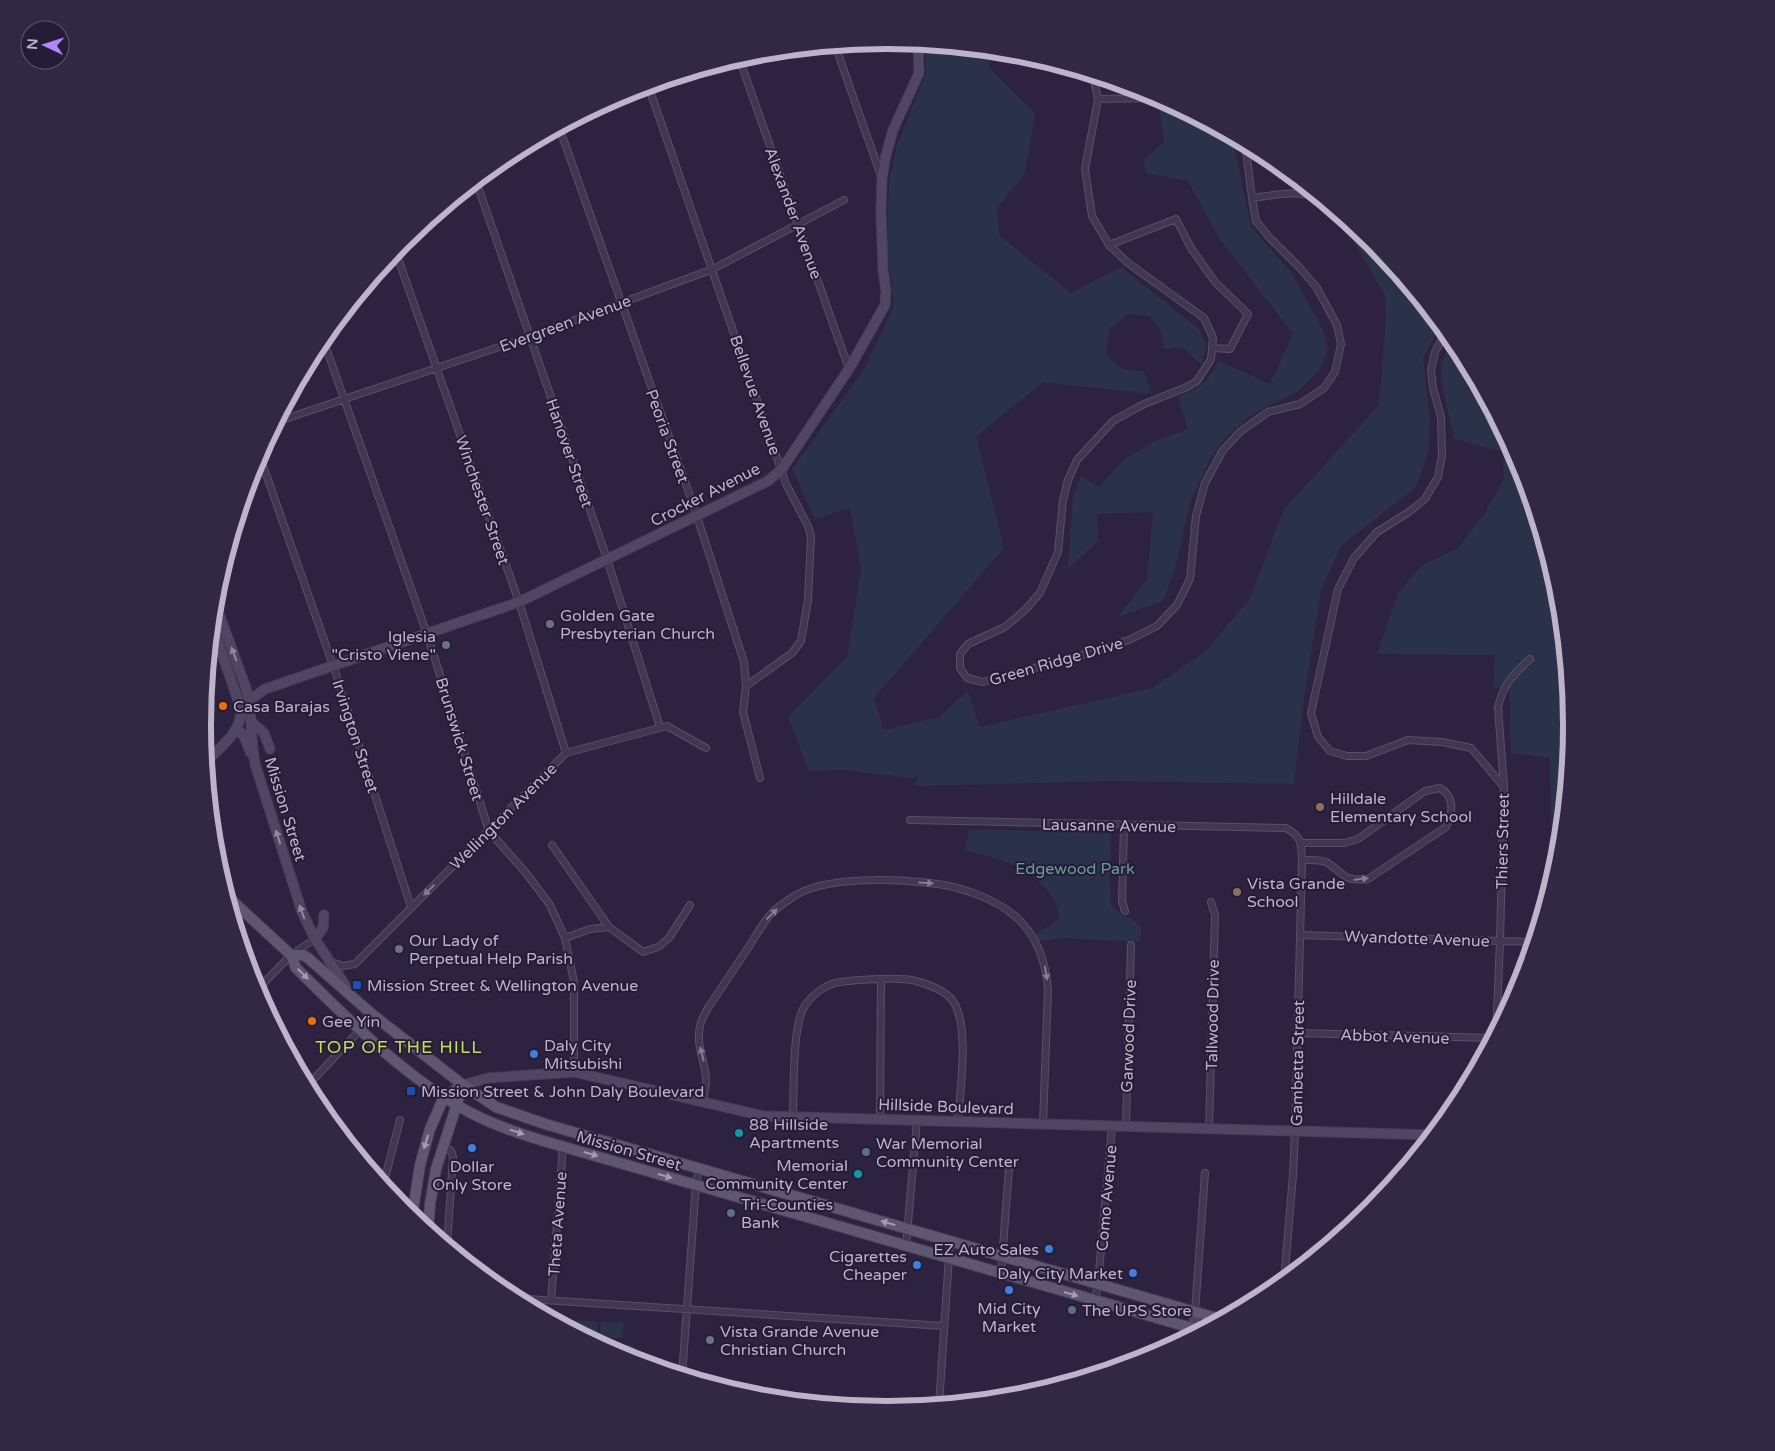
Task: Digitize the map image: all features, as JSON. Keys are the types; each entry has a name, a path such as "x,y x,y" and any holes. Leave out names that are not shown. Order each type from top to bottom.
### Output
{"main road":[{"name":"Crocker Avenue","path":"240,709 265,690 519,602 768,481 782,469 849,370 882,311 886,298 881,238 882,178 893,130 919,73 918,50"},
{"name":"Mission Street","path":"220,619 250,700 252,752 302,912 315,939 350,993"},
{"path":"212,756 240,724 240,709 217,639"},
{"path":"252,722 264,733 270,749"},
{"path":"236,730 241,731 244,735 255,764"},
{"path":"235,903 291,954"},
{"path":"315,939 323,928 325,922 324,915"},
{"name":"Mission Street","path":"1190,1330 1095,1300 563,1146 501,1126 444,1097 388,1054 360,1030 296,968 291,954 303,955 308,958 373,1015 463,1085 496,1107 516,1115 1215,1318"},
{"path":"360,1030 373,1015"},
{"name":"Hillside Boulevard","path":"463,1085 488,1078 574,1072 763,1116 1426,1135"},
{"path":"413,1208 416,1182 430,1129 444,1097 463,1085"},
{"path":"429,1223 433,1185 443,1146 463,1085"},
{"path":"1195,1312 1196,1328"}],"street":[{"path":"837,51 882,178"},
{"name":"Alexander Avenue","path":"742,65 849,370"},
{"path":"1094,82 1098,99 1085,169 1092,216 1109,245 1128,263 1204,318 1212,338 1212,348 1230,349 1248,314 1215,282 1191,248 1176,219 1109,245"},
{"name":"Bellevue Avenue","path":"651,92 786,484 808,526 811,536 808,600 801,640 792,653 746,686"},
{"path":"1098,99 1141,98"},
{"name":"Peoria Street","path":"562,132 697,516 744,662 746,686 743,712 760,778"},
{"name":"Green Ridge Drive","path":"1212,348 1211,359 1197,380 1187,387 1142,405 1113,422 1077,460 1068,480 1063,500 1058,552 1040,594 1026,610 1005,627 968,644 960,654 960,668 967,678 983,682 1093,652 1129,640 1157,626 1177,605 1190,578 1196,516 1205,483 1223,450 1241,431 1268,412 1300,404 1324,388 1335,372 1341,344 1338,325 1300,266 1270,238 1256,221 1246,152"},
{"name":"Hanover Street","path":"478,187 607,560 660,727"},
{"path":"1252,198 1304,193"},
{"name":"Evergreen Avenue","path":"285,419 529,337 713,269 844,200"},
{"name":"Winchester Street","path":"399,258 519,602 566,753"},
{"path":"1442,339 1431,370 1433,388 1441,417 1442,456 1438,477 1425,498 1410,512 1377,532 1354,558 1338,589 1311,713 1318,737 1330,751 1348,756 1366,756 1408,740 1442,742 1471,748 1504,787"},
{"name":"Brunswick Street","path":"326,349 427,634 489,831 550,904 565,938 574,982 574,1072"},
{"name":"Irvington Street","path":"263,465 334,667 411,906"},
{"name":"Thiers Street","path":"1497,1019 1504,787 1498,708 1500,696 1508,682 1530,659"},
{"path":"660,727 667,726 706,748"},
{"name":"Wellington Avenue","path":"328,960 343,966 356,964 411,906 566,753 660,727"},
{"path":"1301,843 1344,843 1358,840 1425,791 1440,788 1446,792 1451,802 1452,816 1446,827 1368,879 1356,881 1344,877 1324,861 1302,860"},
{"name":"Lausanne Avenue","path":"910,820 1286,828 1296,834 1301,843"},
{"path":"1124,825 1122,901 1125,911"},
{"name":"Gambetta Street","path":"1285,1272 1295,1131 1301,843"},
{"path":"552,845 609,927 643,952 658,947 669,938 690,906"},
{"path":"702,1101 706,1089 706,1074 698,1038 700,1024 708,1008 770,915 793,897 807,889 831,883 872,881 939,884 983,897 1015,916 1030,933 1040,951 1048,990 1043,1124"},
{"name":"Tallwood Drive","path":"1209,1129 1215,915 1211,902"},
{"path":"565,938 590,929 609,927"},
{"name":"Wyandotte Avenue","path":"1300,935 1528,942"},
{"path":"262,984 291,954 315,939"},
{"name":"Garwood Drive","path":"1126,1126 1131,945"},
{"path":"793,1116 797,1027 804,1008 816,992 831,984 849,980 915,980 936,988 952,1000 962,1026 958,1122"},
{"path":"880,1119 881,980"},
{"path":"312,1081 360,1030"},
{"name":"Abbot Avenue","path":"1297,1033 1487,1038"},
{"path":"385,1178 400,1120"},
{"path":"906,1246 916,1120"},
{"name":"Como Avenue","path":"1095,1300 1112,1126"},
{"path":"443,1146 451,1151 453,1157 447,1239"},
{"name":"Theta Avenue","path":"552,1301 563,1146"},
{"path":"682,1370 696,1184 699,1168"},
{"path":"1001,1273 1009,1168"},
{"path":"1195,1312 1205,1173"},
{"path":"939,1400 950,1241"},
{"path":"529,1299 944,1326"}],"green space":[{"path":"925,50 987,57 991,70 1035,113 1025,173 997,208 999,235 1071,293 1121,267 1199,329 1206,346 1202,365 1182,347 1164,349 1161,331 1149,316 1129,314 1110,328 1106,353 1114,363 1126,370 1144,371 1152,394 1043,382 976,437 1004,548 874,698 884,730 939,717 968,691 980,727 1152,688 1205,652 1250,598 1284,509 1379,405 1386,318 1385,295 1346,228 1396,279 1437,332 1423,358 1430,417 1428,452 1416,487 1341,546 1321,590 1304,698 1294,784 1112,781 915,786 918,777 911,778 844,770 809,771 788,717 847,657 861,569 850,508 815,519 792,469 863,371 893,309 893,293 887,249 889,182 897,144 926,74"},
{"path":"1159,106 1234,144 1251,227 1291,272 1323,330 1328,350 1319,371 1297,392 1254,413 1227,436 1210,459 1190,503 1175,569 1163,601 1118,617 1147,579 1153,512 1097,514 1098,541 1068,569 1073,496 1081,476 1099,487 1126,458 1153,442 1188,429 1178,397 1207,380 1218,361 1270,384 1293,334 1219,238 1188,181 1146,173 1143,160 1164,142"},
{"path":"1448,347 1474,387 1494,426 1513,467 1528,508 1541,550 1551,593 1563,681 1564,726 1563,770 1552,855 1550,758 1511,753 1509,689 1493,687 1495,655 1377,654 1398,593 1422,565 1458,548 1485,513 1504,479 1503,452 1454,439 1441,380 1441,364"},
{"name":"Edgewood Park","path":"969,829 1111,833 1111,905 1123,916 1132,919 1141,927 1140,942 1064,938 1039,941 1034,935 1059,919 1057,906 1048,891 1028,873 1008,863 965,850"},
{"path":"575,1320 598,1322 597,1336 588,1332 575,1325"},
{"path":"601,1322 624,1323 622,1338 600,1337"},
{"path":"613,1344 634,1345 634,1353"}],"place":[{"name":"Golden Gate Presbyterian Church","path":"550,624"},
{"name":"Iglesia \"Cristo Viene\"","path":"446,645"},
{"name":"Casa Barajas","path":"223,706"},
{"name":"Hilldale Elementary School","path":"1320,807"},
{"name":"Vista Grande School","path":"1237,892"},
{"name":"Our Lady of Perpetual Help Parish","path":"399,949"},
{"name":"Mission Street & Wellington Avenue","path":"357,985"},
{"name":"Gee Yin","path":"312,1021"},
{"name":"Daly City Mitsubishi","path":"534,1054"},
{"name":"Mission Street & John Daly Boulevard","path":"411,1091"},
{"name":"88 Hillside Apartments","path":"739,1133"},
{"name":"Dollar Only Store","path":"472,1148"},
{"name":"War Memorial Community Center","path":"866,1152"},
{"name":"Memorial Community Center","path":"858,1174"},
{"name":"Tri-Counties Bank","path":"731,1213"},
{"name":"EZ Auto Sales","path":"1049,1249"},
{"name":"Cigarettes Cheaper","path":"917,1265"},
{"name":"Daly City Market","path":"1133,1273"},
{"name":"Mid City Market","path":"1009,1290"},
{"name":"The UPS Store","path":"1072,1310"},
{"name":"Vista Grande Avenue Christian Church","path":"710,1340"}],"district":[{"name":"TOP OF THE HILL","path":"399,1047"}]}
